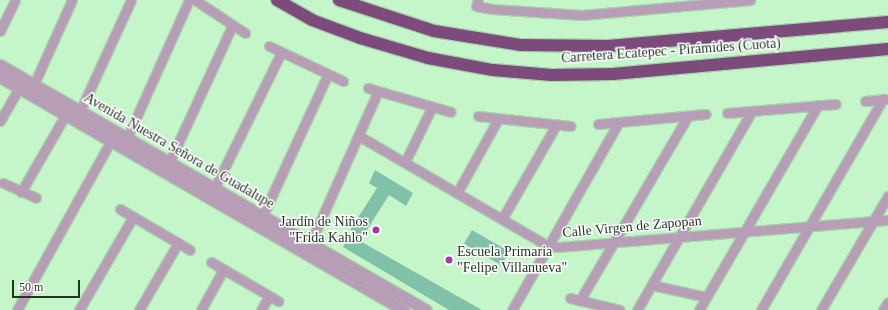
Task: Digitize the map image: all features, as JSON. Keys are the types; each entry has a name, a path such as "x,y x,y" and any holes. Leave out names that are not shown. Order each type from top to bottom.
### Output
{"highway":[{"name":"Carretera Ecatepec - Pirámides (Cuota)","path":"277,0 312,20 360,38 428,58 493,70 552,75 613,74 888,49"},
{"name":"Carretera Ecatepec - Pirámides (Cuota)","path":"339,0 434,31 520,46 608,46 888,22"}],"street":[{"path":"0,31 15,0"},
{"path":"34,84 72,0"},
{"path":"80,111 131,0"},
{"path":"127,138 189,0"},
{"path":"195,0 232,26 245,33"},
{"path":"477,3 582,15 750,0"},
{"path":"169,163 232,26"},
{"path":"268,46 343,80"},
{"path":"214,189 281,53"},
{"name":"Avenida Nuestra Señora de Guadalupe","path":"0,65 80,111 114,137 127,138 426,310"},
{"path":"262,216 328,74"},
{"name":"Avenida Nuestra Señora de Guadalupe","path":"0,77 66,114 114,137 404,310"},
{"path":"0,121 19,88"},
{"path":"368,88 451,112"},
{"path":"310,244 378,91"},
{"path":"865,101 885,99"},
{"path":"761,310 885,99"},
{"path":"727,113 836,104"},
{"path":"698,310 818,105"},
{"path":"405,162 432,107"},
{"path":"637,310 680,238 752,111"},
{"path":"21,192 66,114"},
{"path":"598,124 706,114"},
{"path":"478,116 570,126"},
{"path":"580,300 688,116"},
{"path":"456,193 498,119"},
{"path":"512,310 619,122"},
{"path":"502,219 556,125"},
{"name":"Calle Virgen de Zapopan","path":"359,136 548,246 558,247 680,238 745,230 888,220"},
{"path":"19,309 114,137"},
{"path":"3,184 36,198"},
{"path":"821,310 888,196"},
{"path":"120,209 190,250"},
{"path":"78,310 133,217"},
{"path":"139,310 178,243"},
{"path":"211,262 278,301"},
{"path":"201,310 224,270"},
{"path":"652,285 706,297"},
{"path":"261,310 269,296"},
{"path":"570,298 620,310"},
{"path":"884,310 888,302"}],"building":[{"path":"375,170 413,193 406,206 389,195 360,241 482,310 449,310 343,247 352,231 350,230 377,188 369,183"},
{"path":"472,230 509,251 501,265 464,244"}],"place":[{"name":"Jardín de Niños \"Frida Kahlo\"","path":"376,230"},
{"name":"Escuela Primaria \"Felipe Villanueva\"","path":"449,260"}]}
